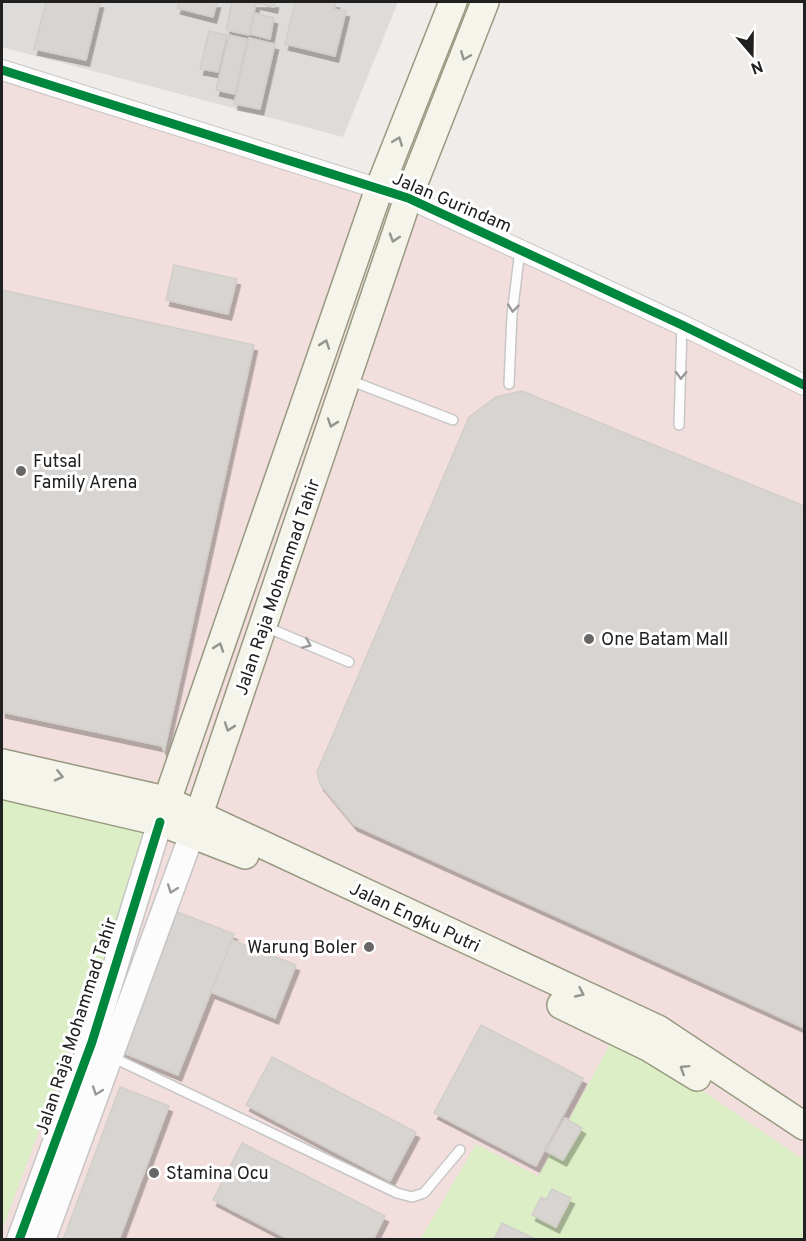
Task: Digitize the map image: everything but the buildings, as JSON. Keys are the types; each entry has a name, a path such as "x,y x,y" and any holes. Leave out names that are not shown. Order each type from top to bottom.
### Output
{"main road":[{"name":"Jalan Raja Mohammad Tahir","path":"162,811 379,189 453,2"},
{"name":"Jalan Raja Mohammad Tahir","path":"196,824 408,198 485,2"},
{"name":"Jalan Engku Putri","path":"2,763 162,811 196,824 658,1029 804,1126"},
{"name":"Jalan Engku Putri","path":"2,785 162,811"},
{"name":"Jalan Engku Putri","path":"196,824 648,1047 804,1145"}],"street":[{"name":"Jalan Gurindam","path":"2,70 408,198 682,325 804,385"},
{"name":"Jalan Raja Mohammad Tahir","path":"19,1239 92,1042 162,811"},
{"name":"Jalan Raja Mohammad Tahir","path":"43,1239 196,824"}],"lane":[{"path":"509,384 512,315 520,250"},
{"path":"680,424 682,325"},
{"path":"347,379 453,420"},
{"path":"264,626 349,662"},
{"path":"110,1057 397,1193 412,1197 424,1193 460,1150"}],"shaded area":[{"path":"2,2 398,2 343,137 2,47"},
{"path":"2,70 408,198 804,385 804,1239 2,1239"}],"green space":[{"path":"2,794 152,829 2,1230"},
{"path":"613,1039 657,1060 804,1160 804,1239 420,1240 476,1144 538,1176"}],"cycle path":[{"path":"2,70 408,198 682,325 804,385"},
{"path":"19,1240 92,1042 160,822"}],"place":[{"name":"Futsal Family Arena","path":"21,471"},
{"name":"One Batam Mall","path":"589,639"},
{"name":"Warung Boler","path":"369,947"},
{"name":"Stamina Ocu","path":"154,1173"}]}
